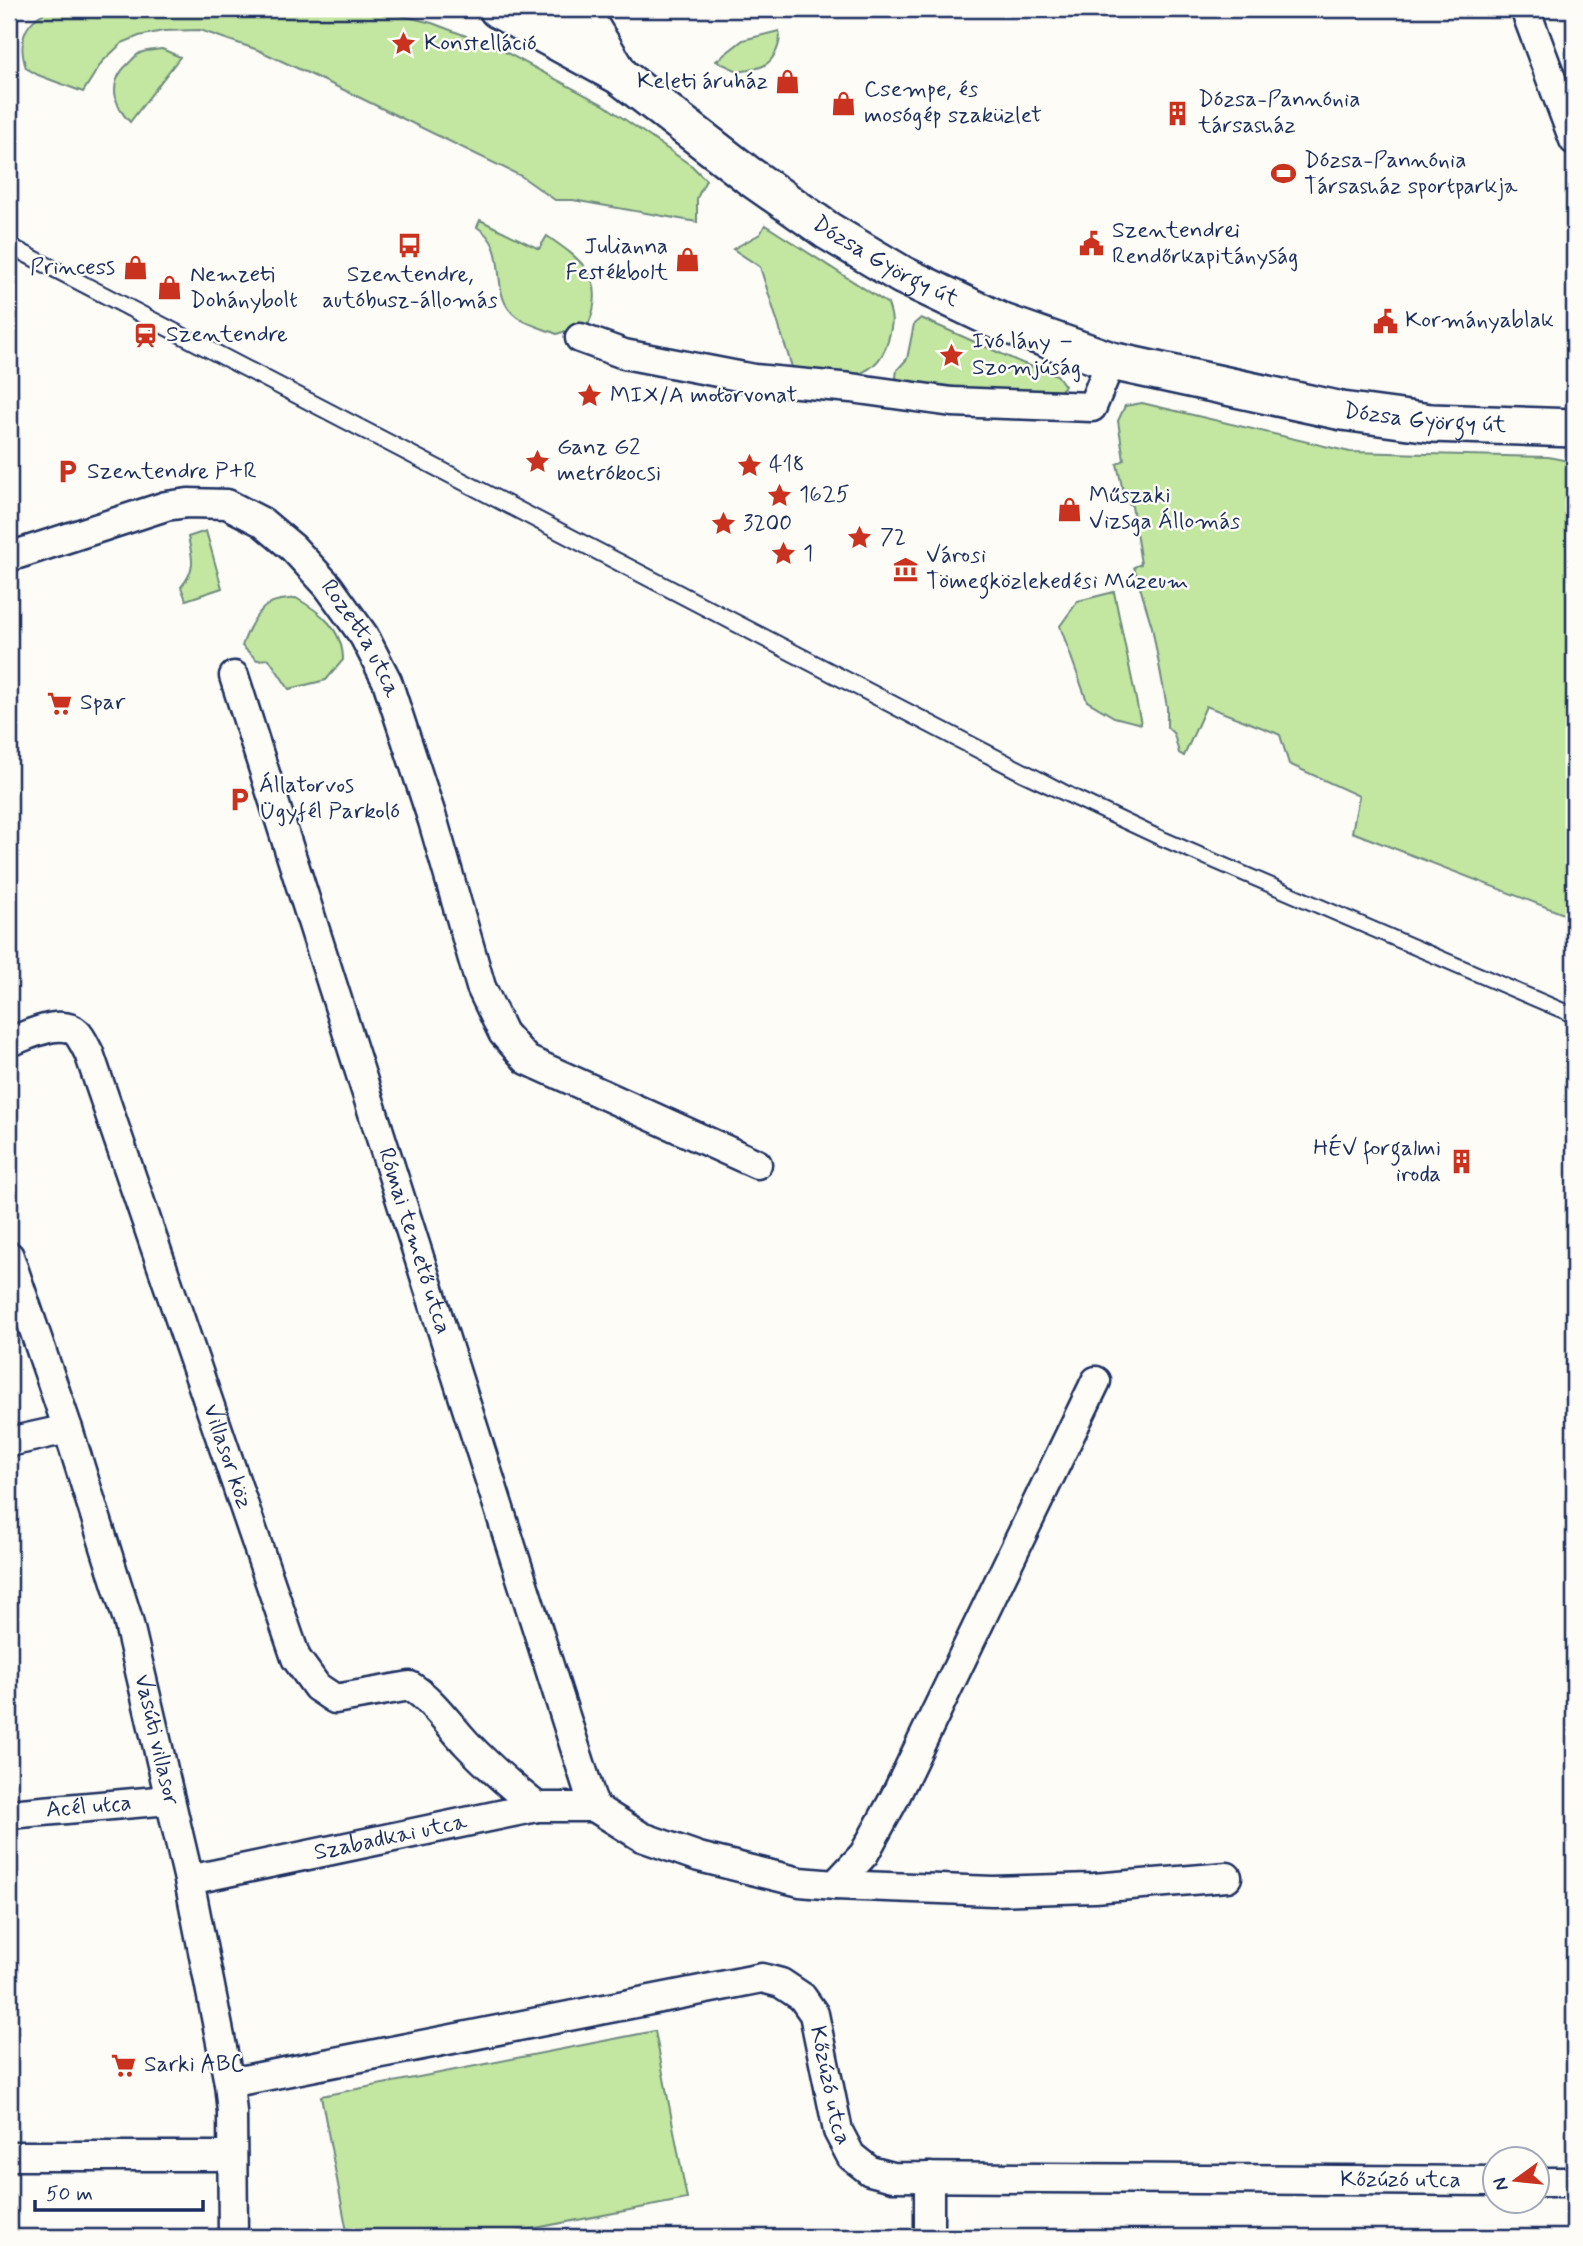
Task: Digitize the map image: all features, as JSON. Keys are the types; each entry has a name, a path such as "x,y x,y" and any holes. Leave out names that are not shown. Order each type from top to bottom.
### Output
{"main road":[{"name":"Dózsa György út","path":"498,9 619,75 758,182 828,231 902,275 1003,323 1111,361 1342,411 1431,423 1574,428"},
{"path":"566,9 592,30 619,75"}],"street":[{"path":"1525,9 1574,140"},
{"path":"580,338 624,354 754,379 851,388 952,402 1092,407 1111,361"},
{"name":"Rozetta utca","path":"9,557 166,506 198,502 227,504 262,522 293,548 328,586 364,636 387,681 429,809 481,987 503,1033 527,1060 757,1164"},
{"name":"Római temető utca","path":"234,676 594,1807"},
{"name":"Villasor köz","path":"9,1042 59,1026 69,1027 77,1033 89,1053 296,1658 317,1687 335,1699 410,1686 421,1693 504,1780 537,1807"},
{"name":"Vasúti villasor","path":"9,1256 68,1429 128,1620 189,1880 229,2083 233,2237"},
{"path":"835,1885 864,1854 894,1799 1096,1381"},
{"path":"9,1442 68,1429"},
{"name":"Acél utca","path":"9,1814 169,1800"},
{"name":"Szabadkai utca","path":"189,1880 537,1807 594,1807"},
{"path":"594,1807 642,1837 698,1857 800,1882 993,1891 1094,1888 1227,1877"},
{"name":"Kőzúzó utca","path":"229,2083 762,1978 781,1983 802,1997 814,2014 838,2131 851,2156 870,2171 893,2177 1482,2181"},
{"path":"9,2157 232,2156"},
{"path":"929,2177 929,2237"},
{"path":"1552,2182 1574,2182"}],"green space":[{"path":"53,9 375,9 432,23 498,48 604,105 692,166 706,180 697,198 697,222 573,200 555,200 521,176 344,90 258,50 200,30 163,31 122,43 102,62 83,92 26,68 22,49 25,32 35,19"},
{"path":"779,31 776,51 771,60 763,66 740,72 716,61 743,40"},
{"path":"162,49 180,57 130,122 117,101 117,78 138,54"},
{"path":"480,220 539,249 547,236 571,253 593,282 594,307 589,323 557,334 517,317 508,308 503,297 494,248 488,237 477,227"},
{"path":"765,225 888,304 892,323 888,341 873,366 848,377 834,378 819,377 792,367 760,267 733,249 760,234"},
{"path":"921,318 1022,363 1057,375 1065,386 1051,394 1003,389 946,389 900,383 896,377 897,370 907,359 914,324"},
{"path":"1142,403 1350,452 1548,457 1574,462 1574,918 1352,832 1359,796 1289,764 1280,735 1276,733 1206,706 1184,756 1179,753 1174,734 1167,727 1167,707 1152,627 1134,567 1141,564 1132,506 1125,500 1117,464 1124,460 1118,421 1125,406"},
{"path":"206,531 222,588 186,600 181,587 192,564 188,537"},
{"path":"1114,592 1141,724 1114,717 1087,701 1060,626 1078,601"},
{"path":"296,598 314,609 329,623 339,640 343,660 326,680 289,689 269,659 257,660 242,646 252,623 264,608 275,601"},
{"path":"655,2031 687,2199 489,2237 348,2237 321,2096"}],"tram line":[{"path":"9,236 1075,789 1157,828 1574,1007"},
{"path":"9,255 1020,781 1153,843 1574,1024"}],"place":[{"name":"Konstelláció","path":"404,44"},
{"name":"Keleti áruház","path":"788,82"},
{"name":"Csempe, és mosógép szaküzlet","path":"844,103"},
{"name":"Dózsa-Pannónia társasház","path":"1178,113"},
{"name":"Dózsa-Pannónia Társasház sportparkja","path":"1284,174"},
{"name":"Szentendrei Rendőrkapitányság","path":"1092,244"},
{"name":"Szentendre, autóbusz-állomás","path":"410,245"},
{"name":"Julianna Festékbolt","path":"688,260"},
{"name":"Princess","path":"135,268"},
{"name":"Nemzeti Dohánybolt","path":"170,288"},
{"name":"Kormányablak","path":"1385,321"},
{"name":"Szentendre","path":"146,335"},
{"name":"Ivó lány – Szomjúság","path":"952,355"},
{"name":"MIX/A motorvonat","path":"590,396"},
{"name":"Ganz G2 metrókocsi","path":"537,461"},
{"name":"418","path":"749,465"},
{"name":"Szentendre P+R","path":"67,472"},
{"name":"1625","path":"779,495"},
{"name":"Műszaki Vizsga Állomás","path":"1069,509"},
{"name":"3200","path":"723,524"},
{"name":"72","path":"860,538"},
{"name":"1","path":"783,554"},
{"name":"Városi Tömegközlekedési Múzeum","path":"906,569"},
{"name":"Spar","path":"60,703"},
{"name":"Állatorvos Ügyfél Parkoló","path":"239,799"},
{"name":"HÉV forgalmi iroda","path":"1461,1162"},
{"name":"Sarki ABC","path":"124,2065"}]}
